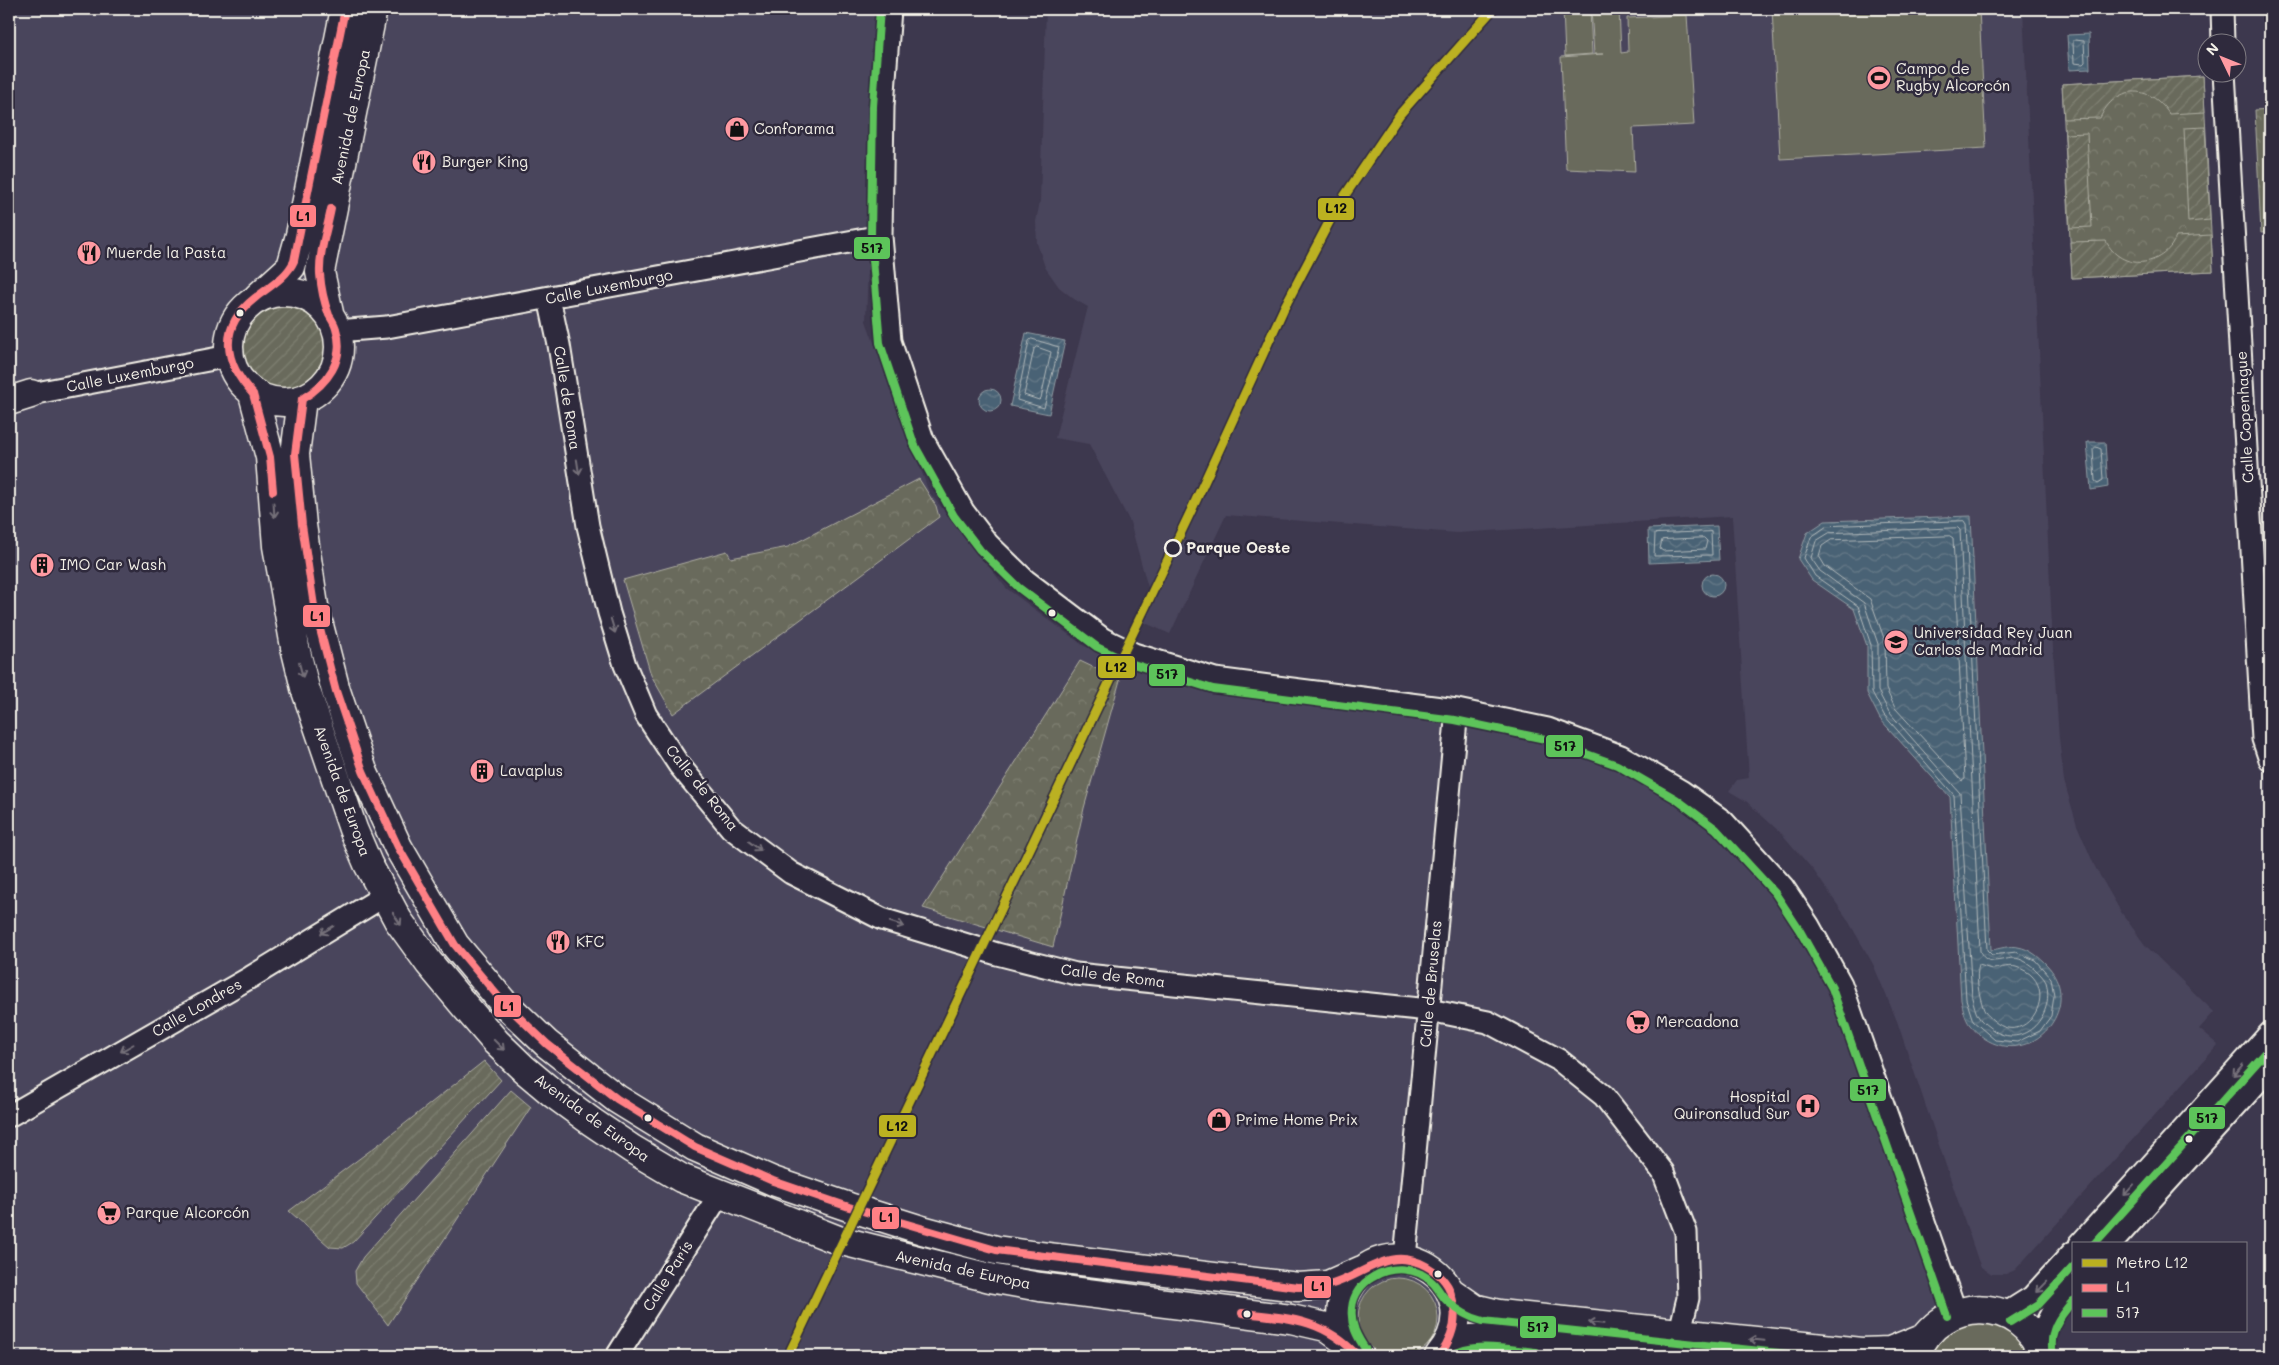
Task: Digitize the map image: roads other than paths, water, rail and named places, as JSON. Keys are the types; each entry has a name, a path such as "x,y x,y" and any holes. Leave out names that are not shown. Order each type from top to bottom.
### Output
{"street":[{"name":"Avenida de Europa","path":"257,298 291,267 300,234 345,9"},
{"name":"Avenida de Europa","path":"333,322 320,272 373,9"},
{"path":"890,9 883,108 881,236 890,341 923,440 963,510 988,544 1025,580 1103,639 1134,654 1215,679 1457,710 1548,729 1621,756 1682,791 1723,821 1783,887 1809,926 1841,984 1956,1314"},
{"path":"2222,9 2223,32"},
{"name":"Calle Copenhague","path":"2225,82 2263,739 2270,760"},
{"name":"Calle Luxemburgo","path":"333,322 387,327 881,236"},
{"path":"272,292 296,293 318,302 333,322 339,347 336,364 329,379 317,391 302,399 278,402 266,400 253,394 235,374 229,356 229,339 234,322 244,308 257,298 272,292"},
{"name":"Calle de Roma","path":"549,298 559,345 588,526 609,613 625,665 646,715 679,765 731,828 791,872 882,919 997,954 1076,974 1429,1010 1488,1022 1559,1060 1604,1096 1663,1172 1686,1232 1688,1298 1681,1344"},
{"name":"Calle Luxemburgo","path":"16,396 229,356"},
{"name":"Avenida de Europa","path":"253,394 270,458 277,546 286,604 305,688 343,801 368,864 398,920 429,963 496,1042 555,1095 632,1149 680,1178 719,1195 838,1240 934,1266 1040,1287 1292,1319 1326,1327 1353,1349"},
{"name":"Avenida de Europa","path":"302,399 295,454 302,525 314,606 336,690 363,771 398,847 456,945 502,1001 546,1044 617,1099 695,1147 773,1181 922,1230 996,1250 1298,1286 1328,1285 1390,1258 1405,1258"},
{"name":"Calle de Bruselas","path":"1405,1258 1457,710"},
{"name":"Calle Londres","path":"9,1116 251,977 384,896"},
{"path":"2082,1242 2270,1033"},
{"path":"2114,1242 2270,1068"},
{"name":"Calle París","path":"617,1356 719,1195"},
{"path":"2005,1314 2032,1297 2072,1253"},
{"path":"1405,1258 1424,1264 1440,1276 1451,1292 1456,1310 1454,1329 1442,1351"},
{"path":"1353,1349 1341,1323 1342,1304 1349,1285 1362,1270"},
{"path":"2041,1351 2042,1332 2048,1317 2072,1287"},
{"path":"1451,1292 1474,1308 1499,1314 1681,1344"},
{"path":"1442,1351 1471,1339 1495,1338 1860,1352 1890,1351 1920,1347 1939,1323 1956,1314 1980,1309 2005,1314 2025,1327 2041,1351"}],"water":[{"path":"2089,34 2090,69 2069,70 2067,35"},
{"path":"1026,333 1065,341 1049,414 1010,406"},
{"path":"990,389 998,392 1001,400 998,408 990,411 982,408 979,400 982,392"},
{"path":"2087,442 2105,442 2108,487 2091,490"},
{"path":"1971,516 1991,950 2015,947 2030,951 2037,956 2047,965 2058,983 2060,1002 2054,1019 2043,1034 2027,1044 2008,1047 1989,1041 1970,1025 1965,1017 1961,1000 1950,797 1880,719 1867,693 1867,646 1854,609 1812,580 1798,559 1807,533 1825,521"},
{"path":"1717,526 1719,560 1649,563 1648,529"},
{"path":"1713,574 1721,577 1724,585 1721,593 1713,596 1705,593 1702,585 1705,577"}],"metro line":[{"name":"L12","path":"788,1356 1191,511 1284,308 1337,207 1400,114 1493,9"}],"place":[{"name":"Campo de Rugby Alcorcón","path":"1879,78"},
{"name":"Conforama","path":"737,129"},
{"name":"Burger King","path":"424,162"},
{"name":"Muerde la Pasta","path":"89,253"},
{"name":"Parque Oeste","path":"1173,548"},
{"name":"IMO Car Wash","path":"42,565"},
{"name":"Universidad Rey Juan Carlos de Madrid","path":"1896,642"},
{"name":"Lavaplus","path":"482,771"},
{"name":"KFC","path":"558,942"},
{"name":"Mercadona","path":"1638,1022"},
{"name":"Hospital Quironsalud Sur","path":"1808,1106"},
{"name":"Prime Home Prix","path":"1219,1120"},
{"name":"Parque Alcorcón","path":"109,1213"}]}
